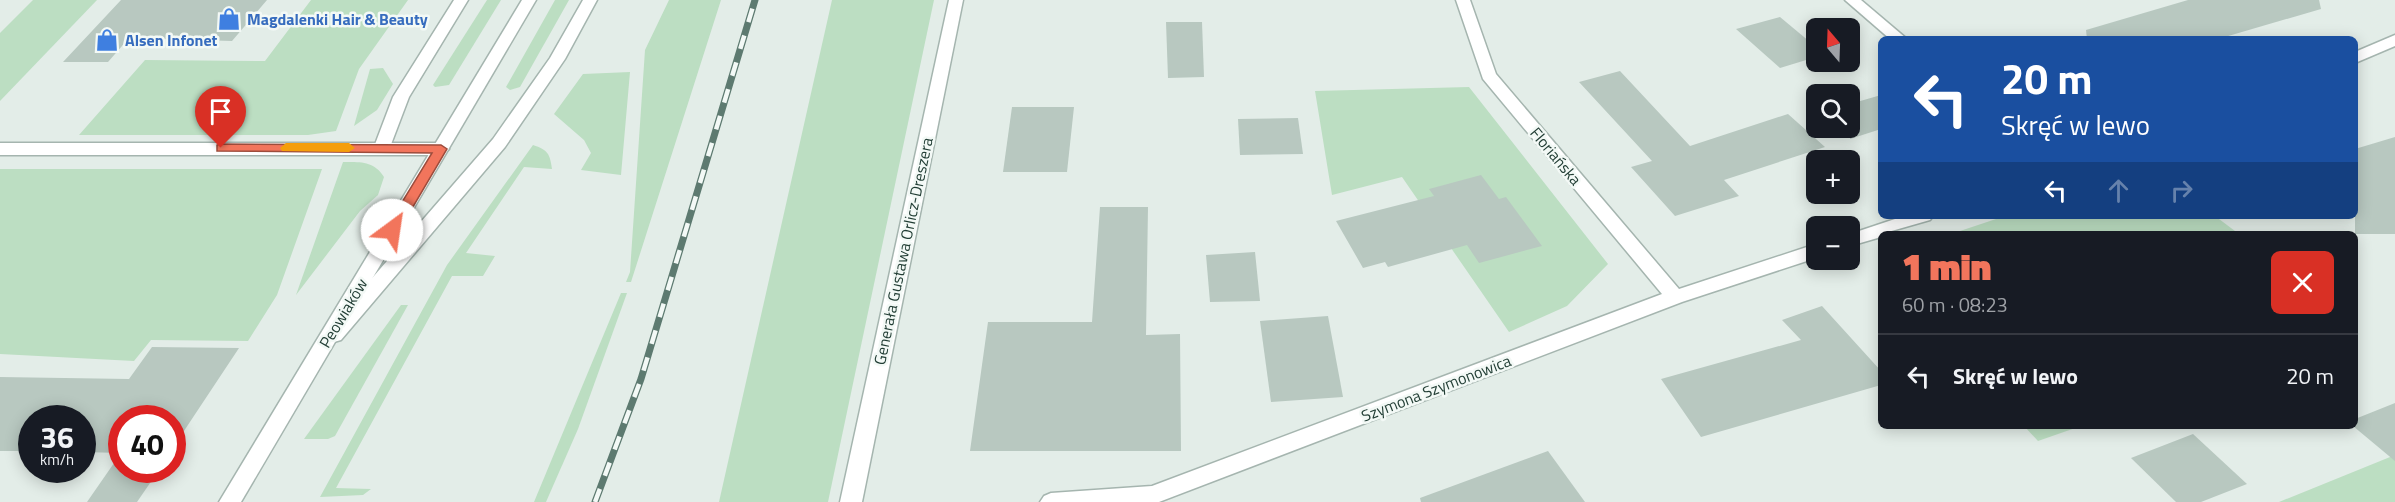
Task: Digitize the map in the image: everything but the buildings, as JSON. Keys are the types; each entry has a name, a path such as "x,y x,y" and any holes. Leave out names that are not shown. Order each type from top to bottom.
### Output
{"street":[{"path":"381,147 401,97 461,0"},
{"name":"Peowiaków","path":"230,502 529,0"},
{"path":"319,352 499,143 557,59 590,0"},
{"name":"Generała Gustawa Orlicz-Dreszera","path":"851,502 956,0"},
{"name":"Floriańska","path":"1463,0 1489,75 1675,297"},
{"path":"1852,0 1895,36"},
{"path":"2358,57 2395,40"},
{"path":"0,149 381,147 441,149"},
{"path":"1860,237 1915,219"},
{"name":"Szymona Szymonowica","path":"1051,502 1153,495 1675,297 1806,254"}],"green space":[{"path":"33,0 97,0 0,101 0,33"},
{"path":"311,0 408,0 359,69 336,131 308,135 79,135 145,60 265,61"},
{"path":"487,0 501,0 449,85 435,87 433,85"},
{"path":"555,0 569,0 520,87 510,90 506,87"},
{"path":"669,0 721,0 631,282 626,282 630,272 645,50"},
{"path":"832,0 934,0 828,502 719,502"},
{"path":"383,68 393,84 377,110 354,126 370,69"},
{"path":"630,72 621,175 581,170 591,153 584,140 554,114 583,74"},
{"path":"1469,87 1608,264 1567,306 1509,332 1402,177 1332,195 1315,91"},
{"path":"533,145 547,153 552,169 524,167 466,253 495,256 483,276 452,276 336,488 371,489 363,495 320,497 447,265"},
{"path":"343,162 356,162 376,168 384,177 378,195 360,211 296,295"},
{"path":"0,169 322,169 277,295 248,341 151,340 134,361 0,354"},
{"path":"1996,219 2219,219 2235,231 1960,231"},
{"path":"621,293 627,293 578,429 546,502 534,502"},
{"path":"401,305 408,305 335,436 328,439 304,439"},
{"path":"2027,429 2072,429 2038,441"},
{"path":"2395,455 2395,502 2279,502"}],"railway":[{"path":"595,502 641,379 755,0"}],"slow traffic":[{"path":"286,148 349,148"}],"place":[{"name":"Magdalenki Hair & Beauty","path":"229,19"},
{"name":"Alsen Infonet","path":"107,40"}],"route":[{"path":"221,148 441,149 392,230"}]}
